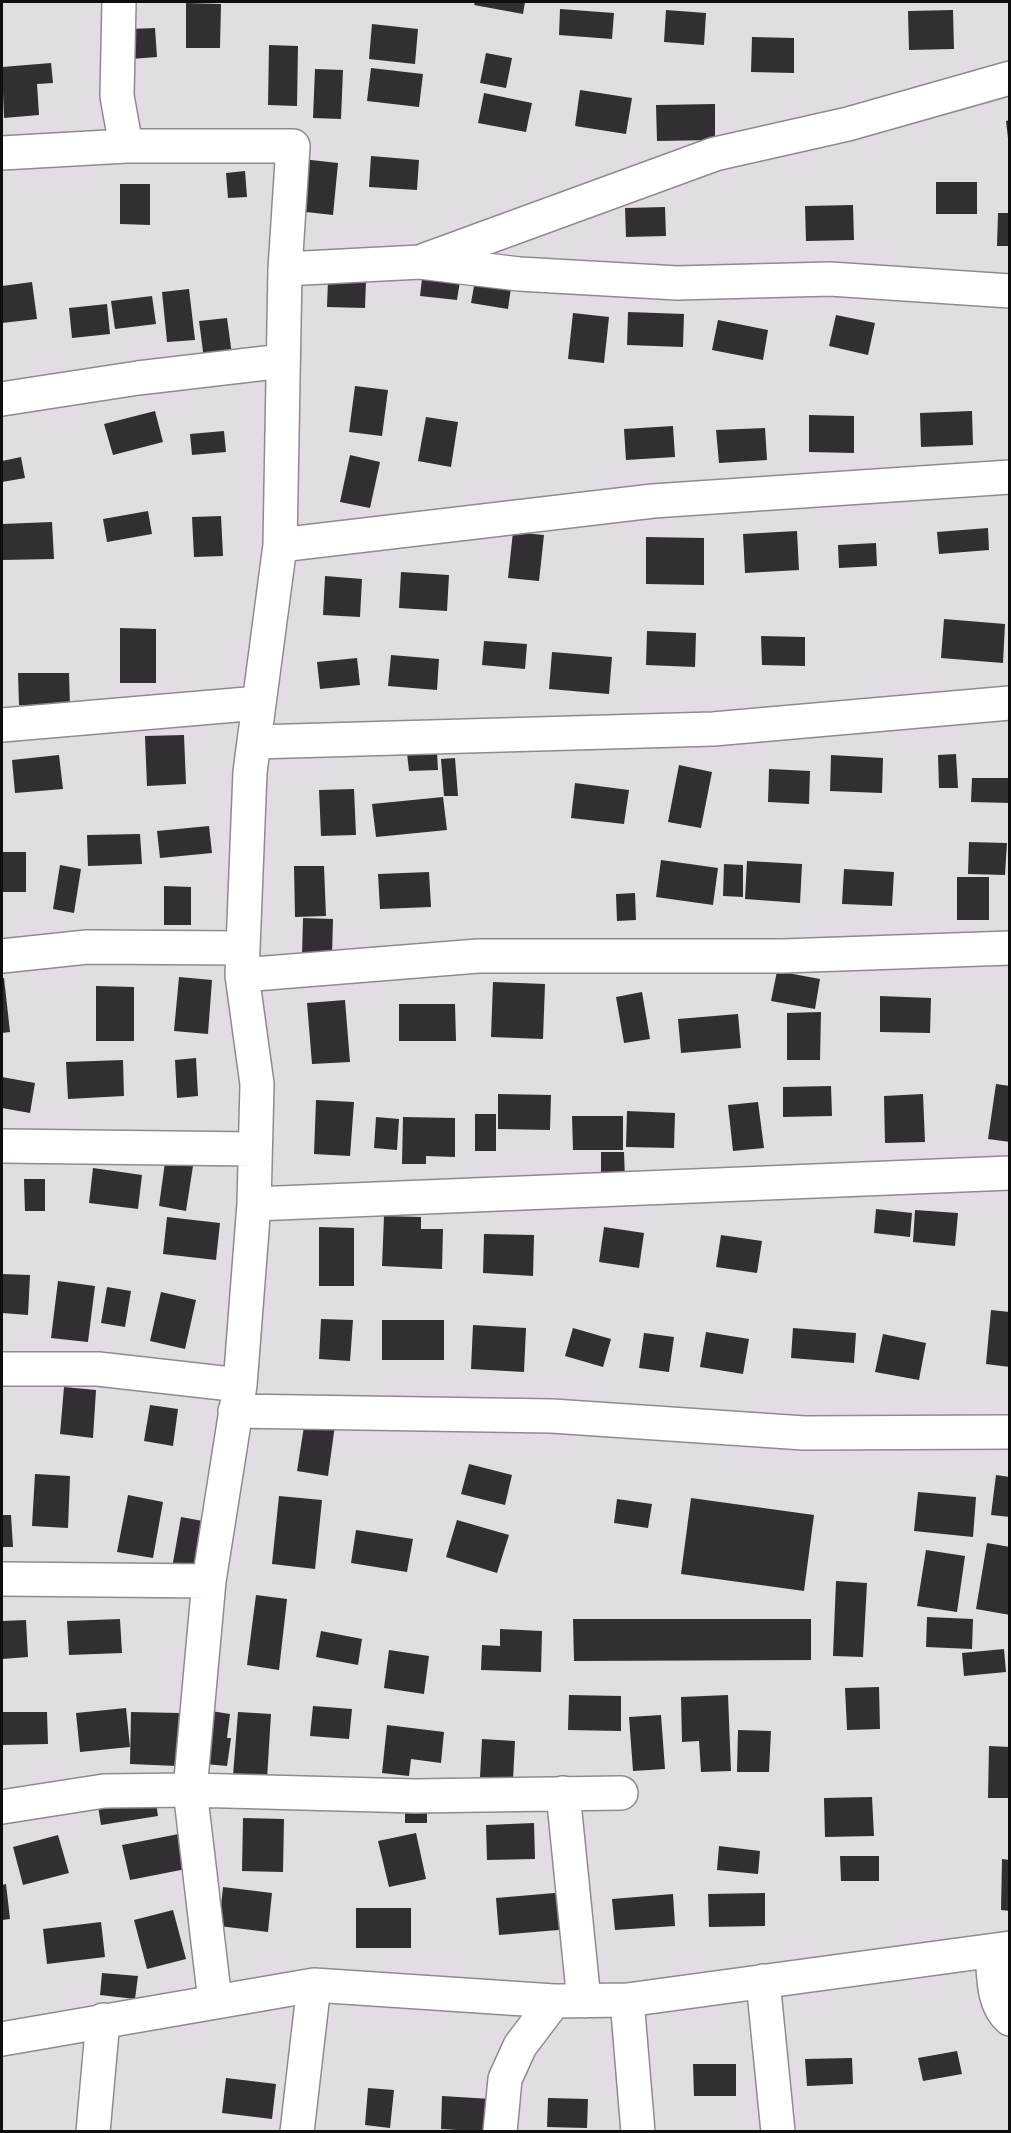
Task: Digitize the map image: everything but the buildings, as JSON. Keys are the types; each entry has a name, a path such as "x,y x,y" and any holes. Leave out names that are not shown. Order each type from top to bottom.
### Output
{"street":[{"path":"119,2 117,96 126,146"},
{"path":"420,262 715,154 848,124 1010,78"},
{"path":"2,153 126,146 293,146 285,268 280,545 250,772 242,961 257,1084 254,1204 238,1398 209,1581 190,1790 215,2001"},
{"path":"285,268 420,262 519,274 654,281 830,279 1010,291"},
{"path":"2,399 138,378 283,360"},
{"path":"280,545 653,501 1010,477"},
{"path":"2,725 259,703"},
{"path":"255,741 712,729 1010,703"},
{"path":"2,956 87,947 242,961 478,956 783,956 1010,948"},
{"path":"2,1146 254,1149"},
{"path":"254,1204 1010,1173"},
{"path":"2,1369 98,1370 238,1398 804,1433 1010,1432"},
{"path":"2,1580 209,1581"},
{"path":"2,1807 104,1791 190,1790 415,1796 621,1793"},
{"path":"500,2132 506,2079 520,2046 569,2001 563,1793"},
{"path":"2,2039 314,1984 569,2001 627,2000 763,1980 1001,1950 995,1991 1005,2015 1010,2019"},
{"path":"763,1980 778,2132"},
{"path":"297,2132 314,1984"},
{"path":"627,2000 638,2132"},
{"path":"93,2132 103,2020"}]}
